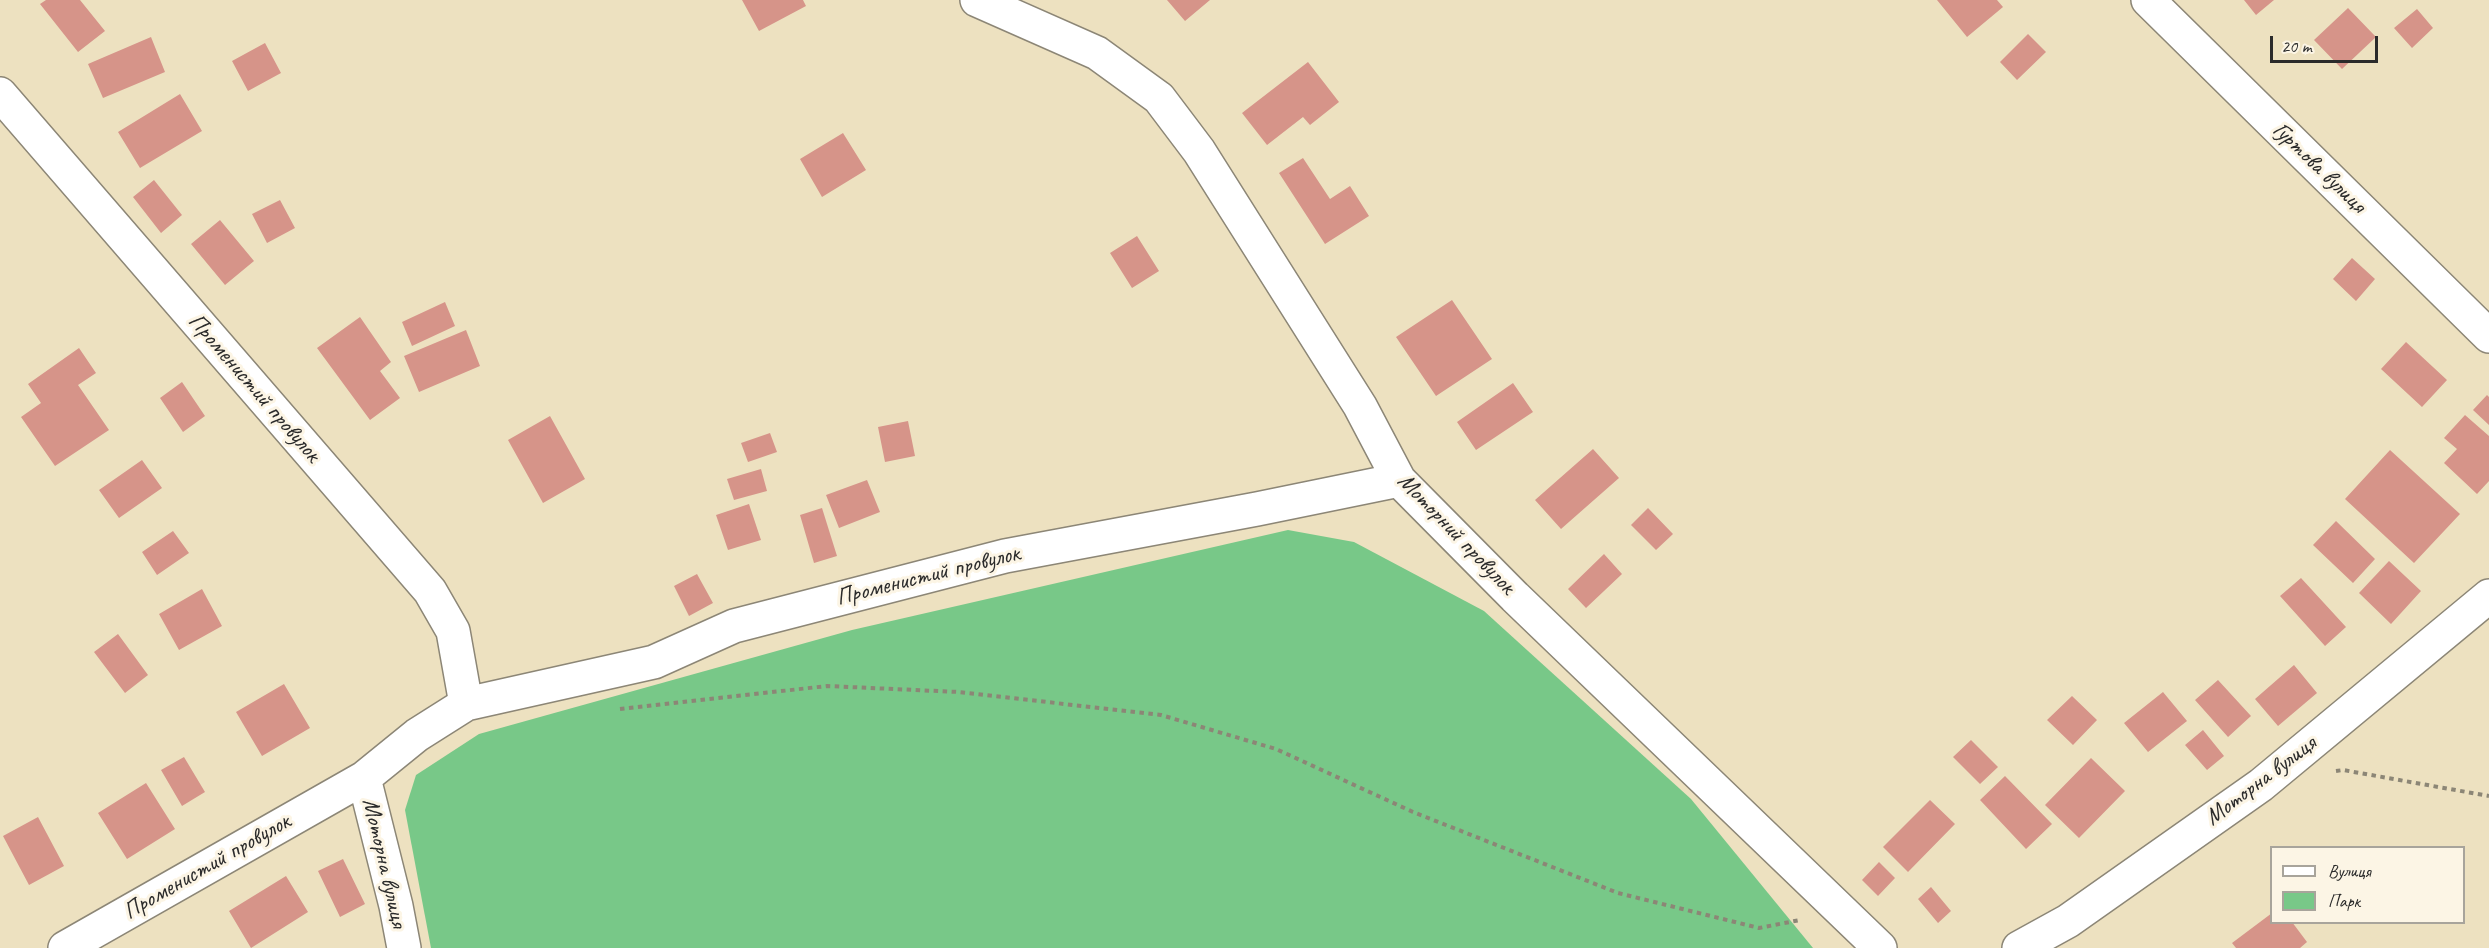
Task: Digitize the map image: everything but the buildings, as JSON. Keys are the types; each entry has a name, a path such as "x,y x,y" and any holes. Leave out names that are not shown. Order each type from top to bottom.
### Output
{"street":[{"name":"Моторний провулок","path":"977,0 1097,52 1159,98 1199,150 1360,406 1399,480 1524,605 1880,948"},
{"name":"Гуртова вулиця","path":"2148,0 2489,336"},
{"name":"Променистий провулок","path":"0,94 430,591 453,631 466,704"},
{"name":"Променистий провулок","path":"65,948 364,778 417,735 466,704 654,662 734,626 1005,555 1257,509 1399,480"},
{"name":"Моторна вулиця","path":"2019,948 2068,921 2261,785 2489,596"},
{"name":"Моторна вулиця","path":"364,778 396,906 404,948"}],"path":[{"path":"618,709 827,686 959,692 1161,715 1276,749 1413,812 1618,893 1759,928 1839,909"},
{"path":"2332,772 2343,770 2489,796"}],"green space":[{"path":"1288,530 1354,542 1484,611 1691,799 1813,948 431,948 405,810 416,775 479,734 852,630"}]}
